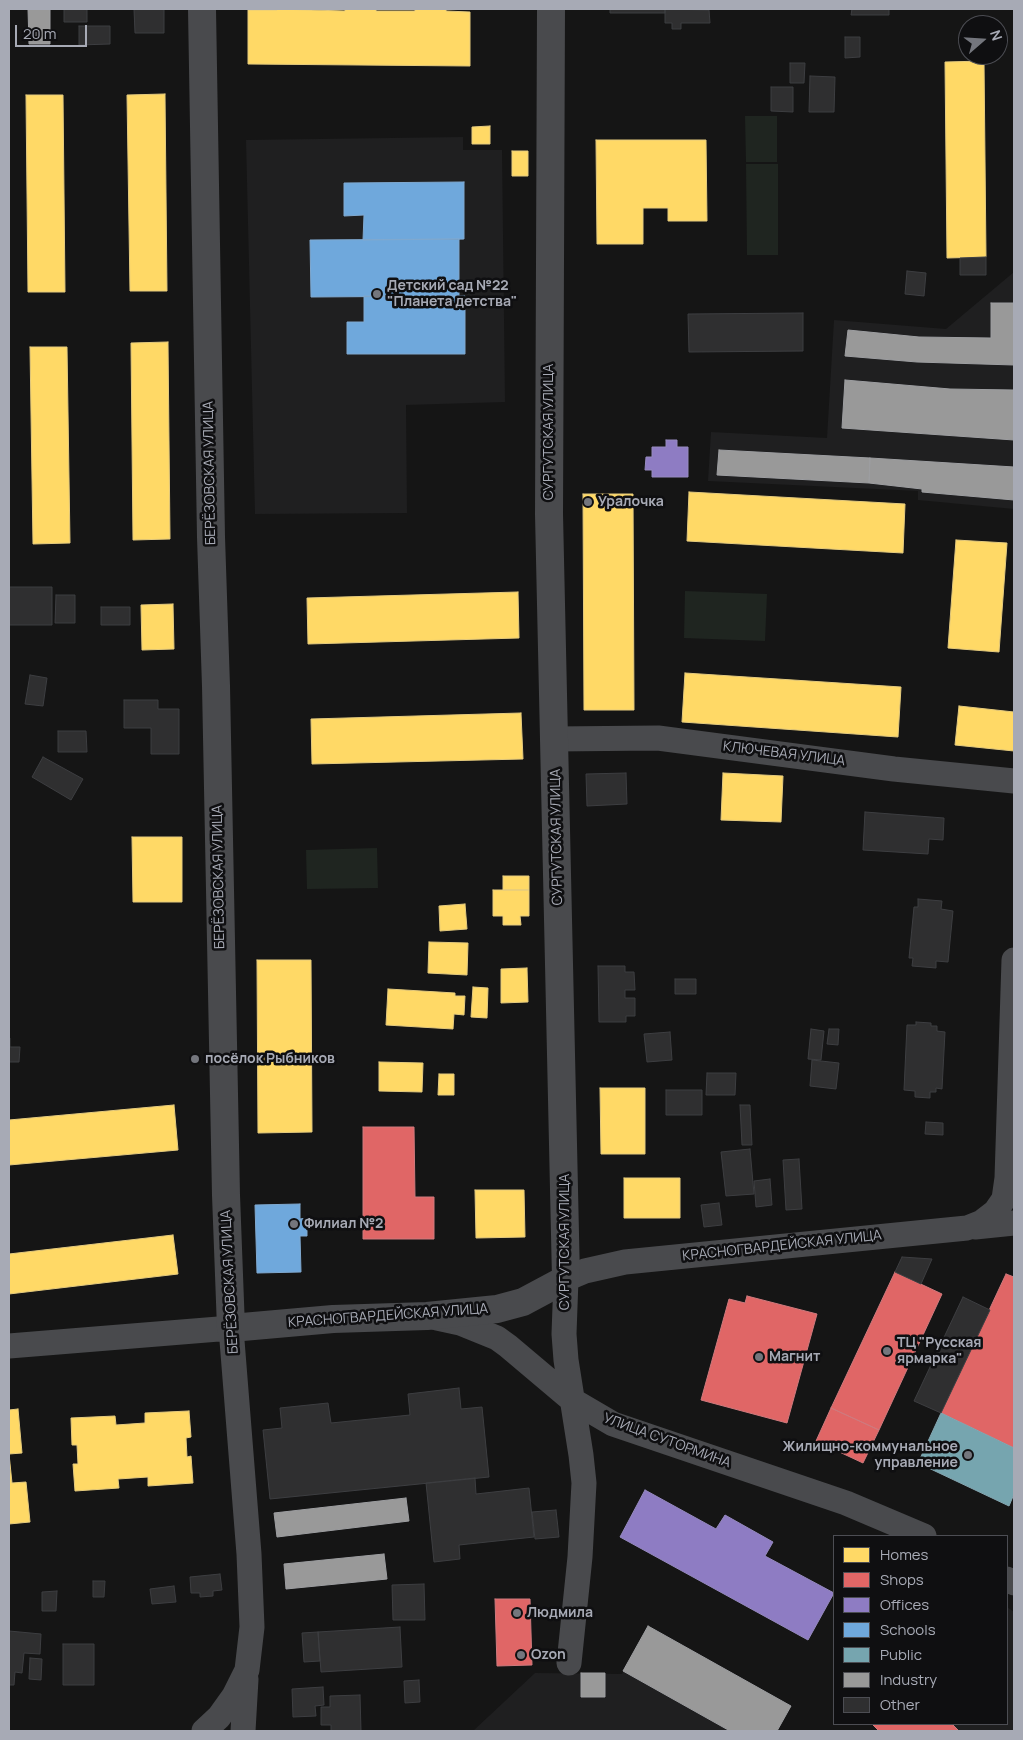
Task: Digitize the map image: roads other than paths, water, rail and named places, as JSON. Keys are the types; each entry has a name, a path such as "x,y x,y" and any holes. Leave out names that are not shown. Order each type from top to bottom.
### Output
{"street":[{"name":"БЕРЁЗОВСКАЯ УЛИЦА","path":"202,9 211,538 226,1195 231,1328 252,1606 252,1626 247,1670 234,1696 218,1717 204,1731"},
{"name":"СУРГУТСКАЯ УЛИЦА","path":"551,9 549,514 566,1224 564,1334 584,1484 580,1557 569,1663"},
{"name":"КЛЮЧЕВАЯ УЛИЦА","path":"554,740 658,738 894,769 1014,780"},
{"path":"1005,1217 1004,1199 1007,1178 1014,960"},
{"name":"КРАСНОГВАРДЕЙСКАЯ УЛИЦА","path":"9,1346 333,1319 427,1316 498,1309 537,1296 566,1279 585,1271 603,1267 668,1257 967,1228 982,1222 1005,1217"},
{"name":"УЛИЦА СУТОРМИНА","path":"427,1316 460,1323 496,1338 516,1351 572,1400 613,1424 846,1503 922,1535"},
{"path":"243,1731 247,1670"}],"place":[{"name":"Детский сад №22 \"Планета детства\"","path":"377,294"},
{"name":"Уралочка","path":"588,502"},
{"name":"посёлок Рыбников","path":"195,1059"},
{"name":"Филиал №2","path":"294,1224"},
{"name":"ТЦ \"Русская ярмарка\"","path":"887,1351"},
{"name":"Магнит","path":"759,1357"},
{"name":"Жилищно-коммунальное управление","path":"968,1455"},
{"name":"Людмила","path":"517,1613"},
{"name":"Ozon","path":"521,1655"}]}
